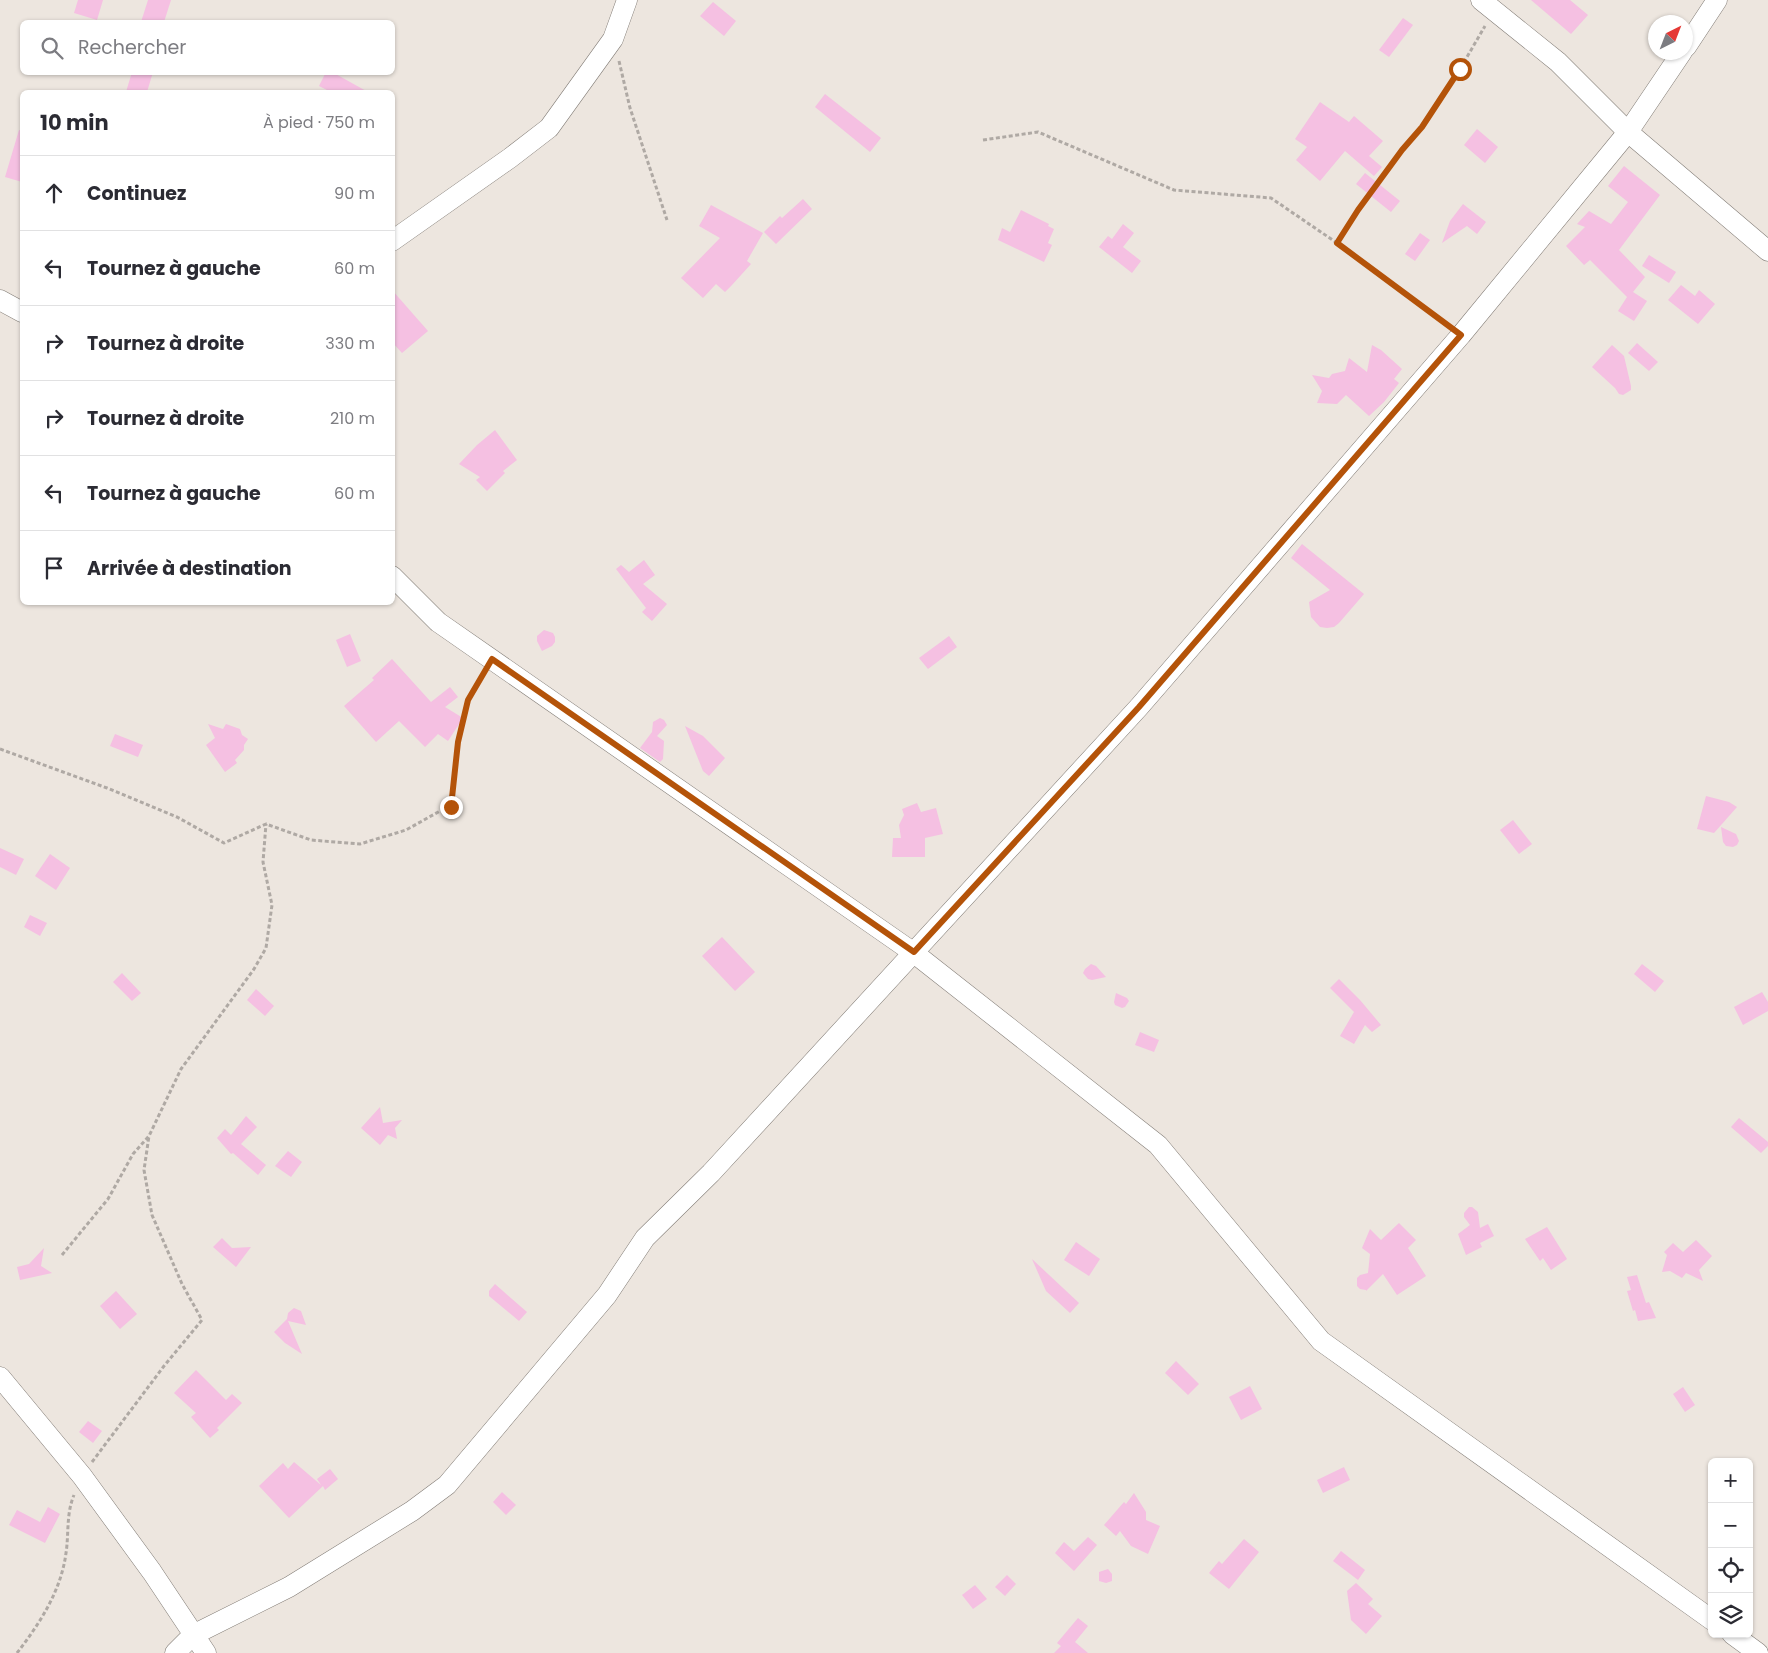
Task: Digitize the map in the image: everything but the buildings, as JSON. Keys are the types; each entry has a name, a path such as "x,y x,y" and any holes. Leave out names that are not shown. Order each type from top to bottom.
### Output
{"street":[{"path":"395,239 510,158 549,128 613,39 627,0"},
{"path":"1693,36 1717,0"},
{"path":"1488,5 1558,62 1628,132 1768,251"},
{"path":"174,1653 193,1636 289,1588 412,1510 447,1485 601,1303 645,1238 711,1173 1139,707 1461,335 1628,132 1677,60"},
{"path":"0,300 20,311"},
{"path":"395,579 438,622 914,952 1158,1146 1321,1340 1708,1617"},
{"path":"0,1377 82,1476 152,1572 206,1653"},
{"path":"1737,1638 1758,1653"}],"path":[{"path":"1337,243 1358,210 1402,150 1422,127 1460,69 1488,5"},
{"path":"613,39 630,108 667,220"},
{"path":"983,140 1038,132 1174,190 1271,198 1337,243 1461,335"},
{"path":"0,749 107,788 177,817 224,843 266,824 311,840 360,844 406,830 451,807 458,742 468,700 492,659"},
{"path":"62,1255 108,1199 133,1154 149,1136 181,1069 233,998 266,948 272,905 263,862 266,824"},
{"path":"17,1653 45,1614 58,1585 66,1554 72,1501 82,1476 164,1366 202,1320 182,1284 152,1215 144,1170 149,1136"}],"route":[{"path":"451,807 458,742 468,700 492,659 914,952 1139,707 1461,335 1337,243 1358,210 1402,150 1422,127 1460,69"}]}
